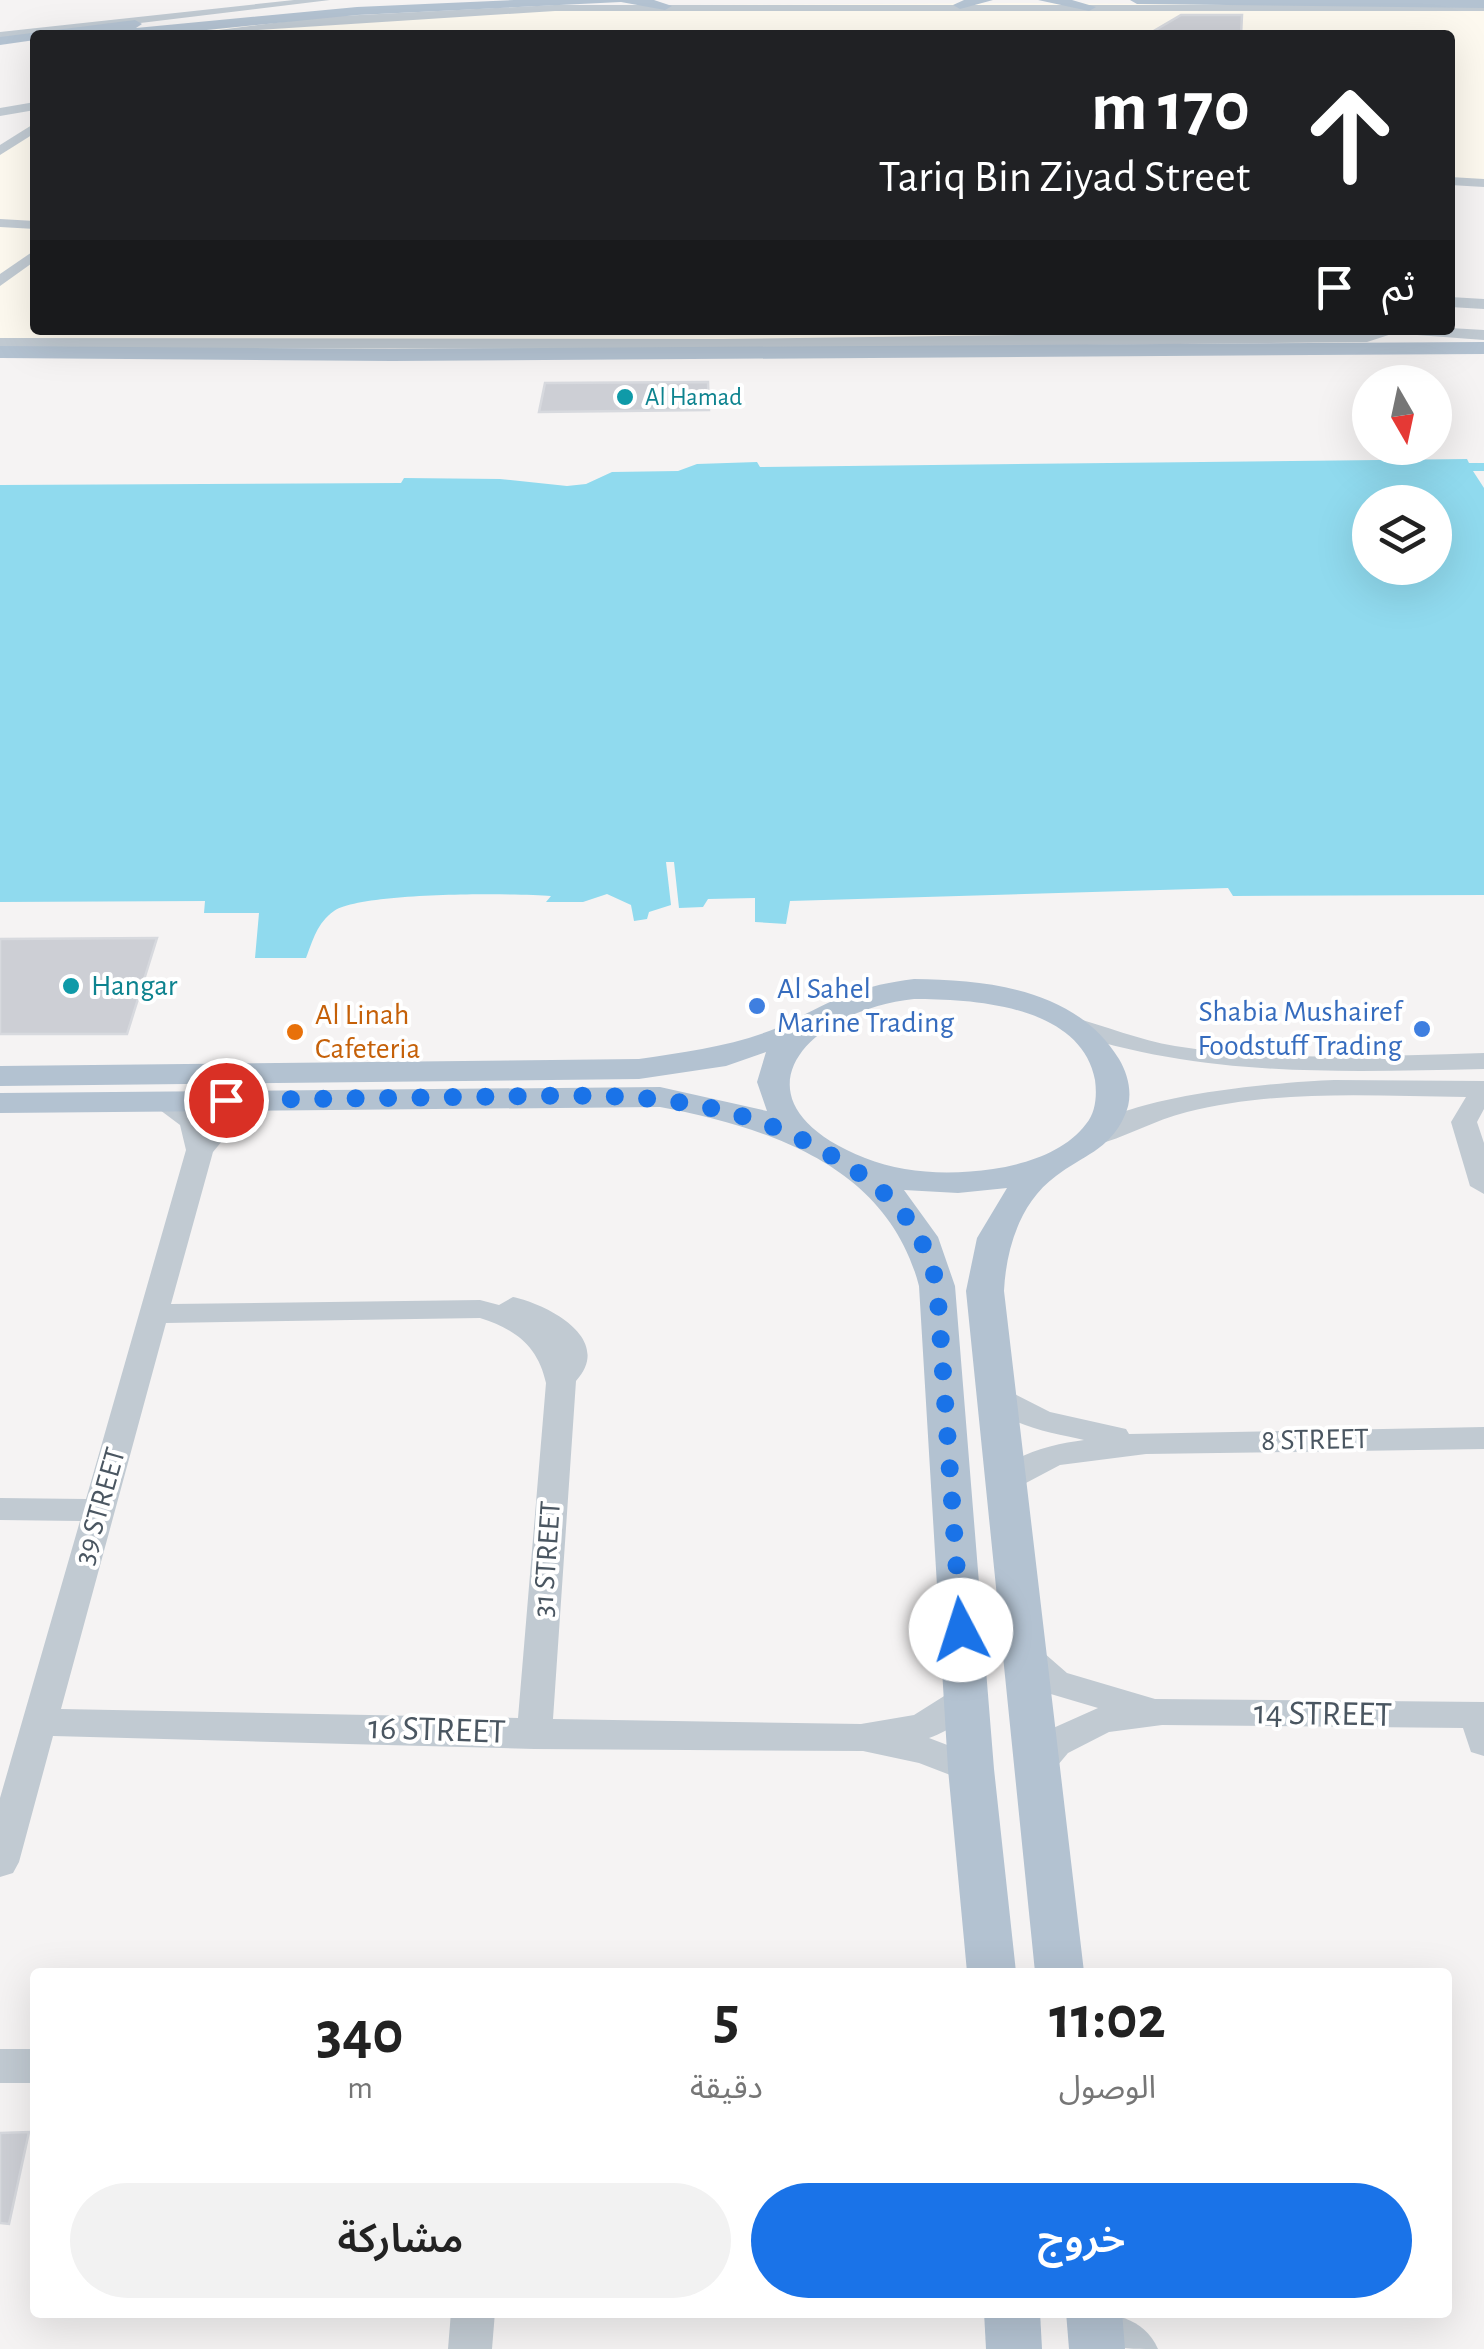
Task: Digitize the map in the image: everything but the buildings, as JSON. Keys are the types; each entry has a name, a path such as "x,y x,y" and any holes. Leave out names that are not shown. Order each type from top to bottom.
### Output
{"main road":[{"path":"93,30 435,0"},
{"path":"140,30 212,18 615,0"},
{"path":"627,0 665,6"},
{"path":"960,5 986,0"},
{"path":"1045,0 1089,6"},
{"path":"1137,0 1484,6"},
{"path":"476,11 504,3"},
{"path":"1406,7 1425,4"},
{"path":"212,18 265,26"},
{"path":"0,38 30,36"},
{"path":"0,49 30,45"},
{"path":"216,355 271,337"},
{"path":"1087,347 1115,340"},
{"path":"0,352 860,354 1018,341 1087,347 1484,342"},
{"path":"1018,341 1172,357 1484,342"},
{"path":"834,343 860,354"},
{"path":"0,362 1172,357 1484,366"},
{"path":"0,1076 639,1069 726,1056 800,1029 837,1006 914,990 997,996 1068,1024 1096,1049 1112,1078 1113,1099 1106,1119 1092,1138 1046,1166 1006,1211 986,1263 1018,1599 1060,1968"},
{"path":"800,1029 779,1055 773,1084 783,1113 809,1141"},
{"path":"0,1102 660,1097 739,1112 809,1141 892,1197 910,1217 932,1262 937,1286 968,1694 970,1769 991,1968"},
{"path":"845,1162 930,1182 991,1180 1046,1166"},
{"path":"958,1598 986,1591 1018,1599"},
{"path":"1012,2318 1014,2349"}],"street":[{"path":"85,30 212,18 324,0"},
{"path":"228,30 476,11 665,6 1484,6"},
{"path":"191,30 212,18"},
{"path":"0,38 30,35"},
{"path":"0,113 30,107"},
{"path":"0,113 30,121"},
{"path":"0,138 30,122"},
{"path":"0,151 30,122"},
{"path":"1455,185 1484,186"},
{"path":"0,223 30,225"},
{"path":"0,281 30,258"},
{"path":"1455,304 1483,304"},
{"path":"85,343 98,335"},
{"path":"438,344 446,335"},
{"path":"0,343 271,337 438,344 614,336 786,337 834,343 1378,335"},
{"path":"1446,335 1484,342"},
{"path":"1068,1024 1144,1050 1232,1063 1484,1061"},
{"path":"1392,1090 1434,1107 1464,1132"},
{"path":"1092,1138 1123,1121 1197,1099 1280,1091 1484,1092"},
{"path":"1484,1092 1466,1114 1464,1132 1484,1186"},
{"path":"161,1100 196,1126 200,1150"},
{"name":"39 STREET","path":"0,1862 200,1150 216,1127 258,1100"},
{"name":"31 STREET","path":"154,1314 459,1308 500,1314 532,1330 553,1352 561,1383 534,1734"},
{"name":"8 STREET","path":"997,1395 1040,1420 1146,1443"},
{"name":"8 STREET","path":"1009,1481 1053,1455 1146,1443 1484,1438"},
{"path":"0,1509 99,1510"},
{"name":"14 STREET","path":"1024,1655 1056,1683 1162,1712"},
{"name":"16 STREET","path":"39,1722 254,1723 534,1734 834,1736 917,1728 935,1721 968,1694"},
{"name":"14 STREET","path":"1038,1762 1055,1743 1092,1724 1162,1712 1482,1724"},
{"name":"16 STREET","path":"834,1736 923,1750 970,1769"},
{"path":"0,2066 30,2066"},
{"path":"470,2349 473,2318"}],"shaded area":[{"path":"544,6 1484,6 1484,180 1455,178 1455,30 210,30 328,18"},
{"path":"30,125 30,335 1363,335 892,347 0,345 0,146"}],"water":[{"path":"1452,459 1467,459 1469,463 1484,463 1484,471 1473,471 1484,488 1484,895 1233,896 1228,888 790,901 786,924 755,922 755,898 708,899 703,907 679,908 674,862 666,862 671,905 649,912 647,919 634,921 631,905 607,894 583,902 546,902 551,896 505,894 374,900 350,905 328,916 316,932 306,958 255,958 259,913 204,913 205,901 0,902 0,485 401,483 404,478 500,479 567,486 586,484 612,472 678,471 697,464 757,462 760,467 1352,460 1352,465 1452,465"}],"place":[{"name":"Al Hamad","path":"625,397"},
{"name":"Hangar","path":"71,986"},
{"name":"Al Sahel Marine Trading","path":"757,1006"},
{"name":"Shabia Mushairef Foodstuff Trading","path":"1422,1029"},
{"name":"Al Linah Cafeteria","path":"295,1032"}],"route":[{"path":"226,1100 660,1097 739,1112 776,1125 870,1178 910,1217 932,1262 937,1286 961,1630"}]}
